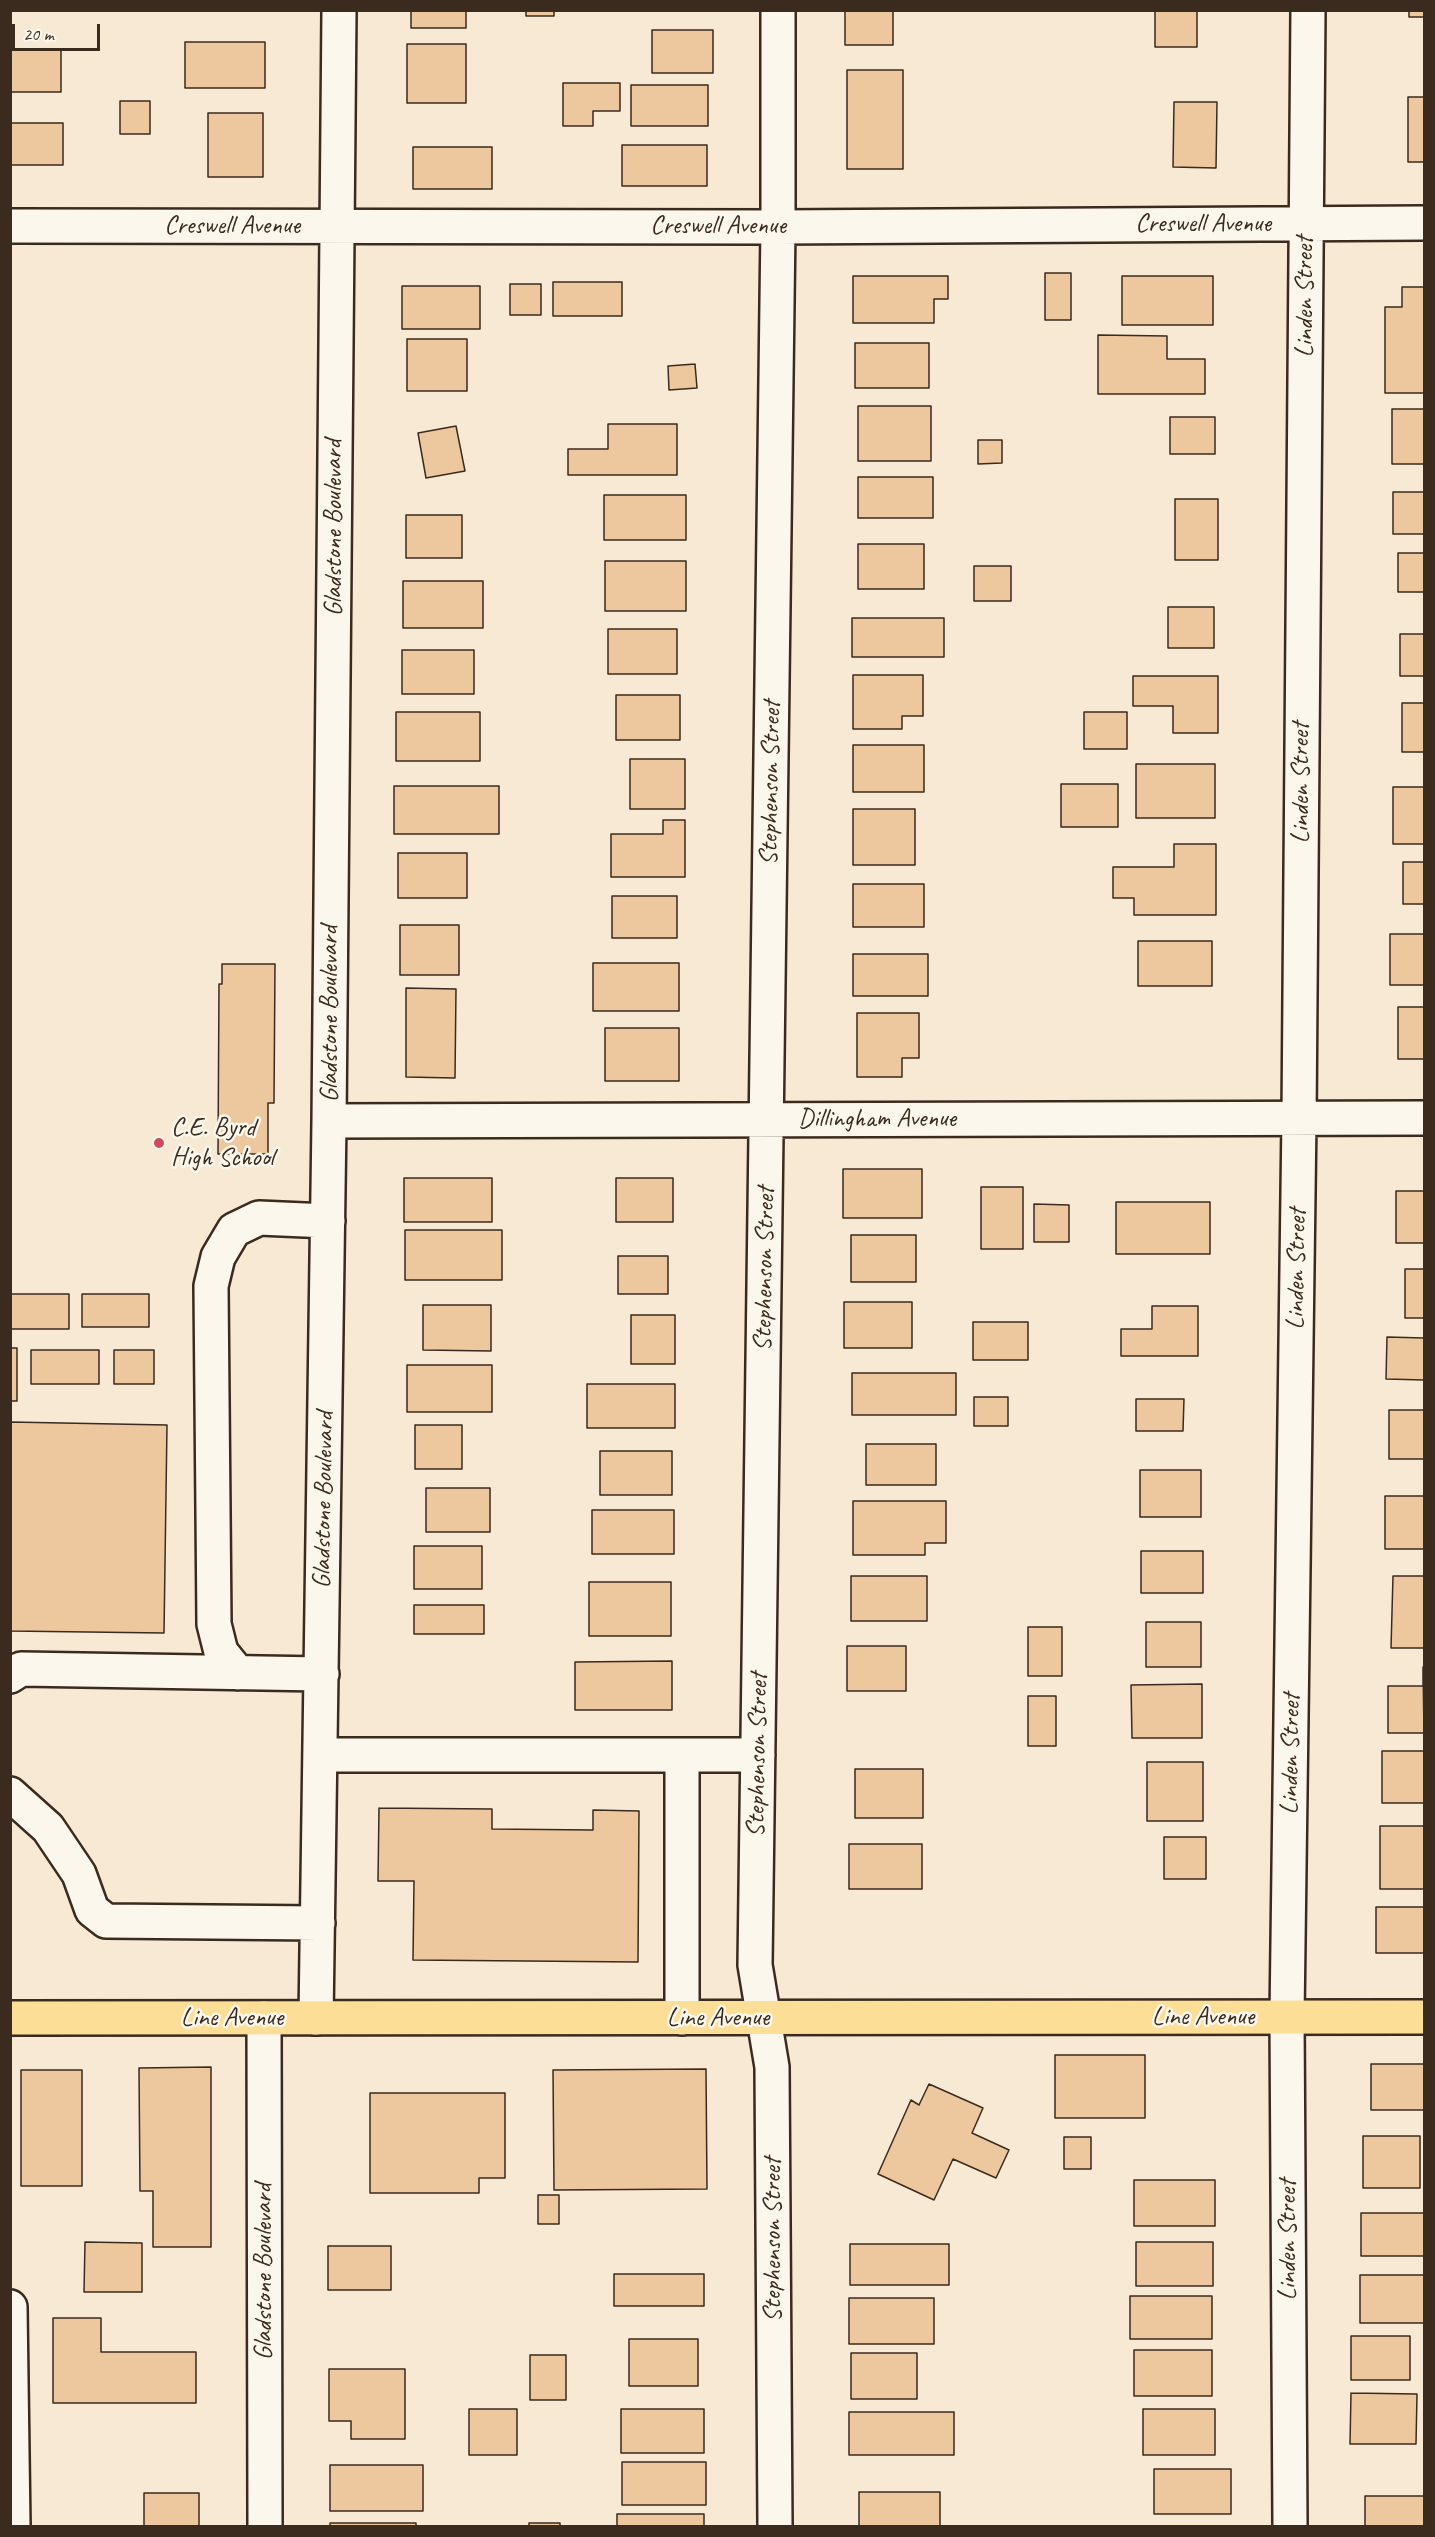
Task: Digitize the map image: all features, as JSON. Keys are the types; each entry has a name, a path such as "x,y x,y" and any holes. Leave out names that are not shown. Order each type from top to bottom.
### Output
{"main road":[{"name":"Line Avenue","path":"10,2018 1425,2017"}],"street":[{"name":"Gladstone Boulevard","path":"316,2018 328,1221 339,10"},
{"name":"Stephenson Street","path":"775,2526 772,2067 755,1965 778,226 778,10"},
{"name":"Linden Street","path":"1290,2526 1287,2017 1299,1119 1308,10"},
{"name":"Creswell Avenue","path":"10,226 1425,223"},
{"name":"Dillingham Avenue","path":"329,1120 1425,1118"},
{"path":"238,1673 221,1652 214,1624 211,1286 218,1257 234,1230 259,1218 328,1221"},
{"path":"10,1676 21,1669 322,1674"},
{"path":"320,1755 758,1755"},
{"path":"682,1756 682,2018"},
{"path":"10,1794 48,1828 79,1874 92,1910 106,1921 318,1923"},
{"name":"Gladstone Boulevard","path":"264,2018 265,2526"},
{"path":"10,2307 13,2526"}],"building":[{"path":"411,10 466,10 466,28 411,28"},
{"path":"526,10 554,10 554,16 526,16"},
{"path":"845,10 893,10 893,45 845,45"},
{"path":"1155,10 1197,10 1197,47 1155,47"},
{"path":"1409,10 1424,10 1424,17 1409,17"},
{"path":"652,30 713,30 713,73 652,73"},
{"path":"185,42 265,42 265,88 185,88"},
{"path":"407,44 466,44 466,103 407,103"},
{"path":"10,50 61,50 61,92 10,92"},
{"path":"847,70 903,70 903,169 847,169"},
{"path":"563,83 620,83 620,111 593,111 593,126 563,126"},
{"path":"631,85 708,85 708,126 631,126"},
{"path":"1408,97 1424,97 1424,162 1408,162"},
{"path":"120,101 150,101 150,134 120,134"},
{"path":"1174,102 1217,102 1216,168 1173,167"},
{"path":"208,113 263,113 263,177 208,177"},
{"path":"10,123 63,123 63,165 10,165"},
{"path":"622,145 707,145 707,186 622,186"},
{"path":"413,147 492,147 492,189 413,189"},
{"path":"1045,273 1071,273 1071,320 1045,320"},
{"path":"853,276 948,276 948,299 934,299 934,323 853,323"},
{"path":"1122,276 1213,276 1213,325 1122,325"},
{"path":"553,282 622,282 622,316 553,316"},
{"path":"510,284 541,284 541,315 510,315"},
{"path":"402,286 480,286 480,329 402,329"},
{"path":"1402,287 1424,287 1424,393 1385,393 1385,307 1402,307"},
{"path":"1098,335 1167,336 1167,359 1205,359 1205,394 1098,394"},
{"path":"407,339 467,339 467,391 407,391"},
{"path":"855,343 929,343 929,388 855,388"},
{"path":"695,364 697,388 669,390 668,366"},
{"path":"858,406 931,406 931,461 858,461"},
{"path":"1392,409 1424,409 1424,464 1392,464"},
{"path":"1170,417 1215,417 1215,454 1170,454"},
{"path":"608,424 677,424 677,475 568,475 568,449 608,449"},
{"path":"456,426 465,471 426,478 418,433"},
{"path":"978,440 1002,440 1002,463 978,464"},
{"path":"858,477 933,477 933,518 858,518"},
{"path":"1393,492 1424,492 1424,534 1393,534"},
{"path":"604,495 686,495 686,540 604,540"},
{"path":"1175,499 1218,499 1218,560 1175,560"},
{"path":"406,515 462,515 462,558 406,558"},
{"path":"858,544 924,544 924,589 858,589"},
{"path":"1398,553 1424,553 1424,592 1398,592"},
{"path":"605,561 686,561 686,611 605,611"},
{"path":"974,566 1011,566 1011,601 974,601"},
{"path":"403,581 483,581 483,628 403,628"},
{"path":"1168,607 1214,607 1214,648 1168,648"},
{"path":"852,618 944,618 944,657 852,657"},
{"path":"608,629 677,629 677,674 608,674"},
{"path":"1400,634 1424,634 1424,676 1400,676"},
{"path":"402,650 474,650 474,694 402,694"},
{"path":"853,675 923,675 923,716 902,716 902,729 853,729"},
{"path":"1133,676 1218,676 1218,733 1173,733 1173,706 1133,706"},
{"path":"616,695 680,695 680,740 616,740"},
{"path":"1402,703 1424,703 1424,752 1402,752"},
{"path":"396,712 480,712 480,761 396,761"},
{"path":"1084,712 1127,712 1127,749 1084,749"},
{"path":"853,745 924,745 924,792 853,792"},
{"path":"630,759 685,759 685,809 630,809"},
{"path":"1136,764 1215,764 1215,818 1136,818"},
{"path":"1061,784 1118,784 1118,827 1061,827"},
{"path":"394,786 499,786 499,834 394,834"},
{"path":"1393,787 1424,787 1424,844 1393,844"},
{"path":"853,809 915,809 915,865 853,865"},
{"path":"663,820 685,820 685,877 611,877 611,834 663,834"},
{"path":"1174,844 1216,844 1216,915 1134,915 1134,898 1113,898 1113,867 1174,867"},
{"path":"398,853 467,853 467,898 398,898"},
{"path":"1403,862 1424,862 1424,904 1403,904"},
{"path":"853,884 924,884 924,927 853,927"},
{"path":"612,896 677,896 677,938 612,938"},
{"path":"400,925 459,925 459,975 400,975"},
{"path":"1390,934 1424,934 1424,985 1390,985"},
{"path":"1138,941 1212,941 1212,986 1138,986"},
{"path":"853,954 928,954 928,996 853,996"},
{"path":"593,963 679,963 679,1011 593,1011"},
{"path":"222,964 275,964 274,1103 268,1103 268,1154 218,1154 219,984 222,984"},
{"path":"406,988 456,989 455,1078 406,1077"},
{"path":"1398,1007 1424,1007 1424,1059 1398,1059"},
{"path":"857,1013 919,1013 919,1058 902,1058 902,1077 857,1077"},
{"path":"605,1028 679,1028 679,1081 605,1081"},
{"path":"843,1169 922,1169 922,1218 843,1218"},
{"path":"404,1178 492,1178 492,1222 404,1222"},
{"path":"616,1178 673,1178 673,1222 616,1222"},
{"path":"981,1187 1023,1187 1023,1249 981,1249"},
{"path":"1396,1191 1424,1191 1424,1243 1396,1243"},
{"path":"1116,1202 1210,1202 1210,1254 1116,1254"},
{"path":"1034,1204 1069,1205 1069,1242 1034,1242"},
{"path":"405,1230 502,1230 502,1280 405,1280"},
{"path":"851,1235 916,1235 916,1282 851,1282"},
{"path":"618,1256 668,1256 668,1294 618,1294"},
{"path":"1405,1269 1424,1269 1424,1318 1405,1318"},
{"path":"10,1294 69,1294 69,1329 10,1329"},
{"path":"82,1294 149,1294 149,1327 82,1327"},
{"path":"844,1302 912,1302 912,1348 844,1348"},
{"path":"423,1305 491,1305 491,1351 423,1350"},
{"path":"1152,1306 1198,1306 1198,1356 1121,1356 1121,1329 1152,1329"},
{"path":"631,1315 675,1315 675,1364 631,1364"},
{"path":"973,1322 1028,1322 1028,1360 973,1360"},
{"path":"1387,1337 1424,1338 1424,1380 1386,1379"},
{"path":"10,1348 17,1348 17,1401 10,1401"},
{"path":"31,1350 99,1350 99,1384 31,1384"},
{"path":"114,1350 154,1350 154,1384 114,1384"},
{"path":"407,1365 492,1365 492,1412 407,1412"},
{"path":"852,1373 956,1373 956,1415 852,1415"},
{"path":"587,1384 675,1384 675,1428 587,1428"},
{"path":"974,1397 1008,1397 1008,1426 974,1426"},
{"path":"1136,1399 1184,1399 1183,1431 1136,1431"},
{"path":"1389,1410 1424,1410 1424,1459 1389,1459"},
{"path":"10,1422 167,1425 164,1633 10,1631"},
{"path":"415,1425 462,1425 462,1469 415,1469"},
{"path":"866,1444 936,1444 936,1485 866,1485"},
{"path":"600,1451 672,1451 672,1495 600,1495"},
{"path":"1140,1470 1201,1470 1201,1517 1140,1517"},
{"path":"426,1488 490,1488 490,1532 426,1532"},
{"path":"1385,1496 1424,1496 1424,1549 1385,1549"},
{"path":"853,1501 946,1501 946,1543 925,1543 925,1555 853,1555"},
{"path":"592,1510 674,1510 674,1554 592,1554"},
{"path":"414,1546 482,1546 482,1589 414,1589"},
{"path":"1141,1551 1203,1551 1203,1593 1141,1593"},
{"path":"851,1576 927,1576 927,1621 851,1621"},
{"path":"1393,1576 1424,1576 1424,1648 1391,1648"},
{"path":"589,1582 671,1582 671,1636 589,1636"},
{"path":"414,1605 484,1605 484,1634 414,1634"},
{"path":"1146,1622 1201,1622 1201,1667 1146,1667"},
{"path":"1028,1627 1062,1627 1062,1676 1028,1676"},
{"path":"847,1646 906,1646 906,1691 847,1691"},
{"path":"672,1661 672,1710 575,1710 575,1662"},
{"path":"1423,1667 1424,1733 1388,1733 1388,1686 1423,1686"},
{"path":"1202,1684 1202,1738 1132,1738 1131,1685"},
{"path":"1028,1696 1056,1696 1056,1746 1028,1746"},
{"path":"1382,1751 1424,1751 1424,1803 1382,1803"},
{"path":"1147,1762 1203,1762 1203,1821 1147,1821"},
{"path":"855,1769 923,1769 923,1818 855,1818"},
{"path":"379,1808 492,1809 492,1829 593,1830 593,1810 639,1811 638,1962 413,1960 414,1881 378,1881"},
{"path":"1380,1826 1424,1826 1424,1889 1380,1889"},
{"path":"1164,1837 1206,1837 1206,1879 1164,1879"},
{"path":"849,1844 922,1844 922,1889 849,1889"},
{"path":"1376,1907 1424,1907 1424,1953 1376,1953"},
{"path":"1055,2055 1145,2055 1145,2118 1055,2118"},
{"path":"1371,2064 1424,2064 1424,2110 1371,2110"},
{"path":"211,2067 211,2247 153,2247 153,2191 140,2191 139,2068"},
{"path":"706,2069 707,2189 554,2190 553,2070"},
{"path":"21,2070 82,2070 82,2186 21,2186"},
{"path":"929,2084 983,2108 972,2133 1009,2150 996,2178 953,2159 934,2200 878,2174 911,2100 919,2105"},
{"path":"370,2093 505,2093 505,2178 479,2178 479,2193 370,2193"},
{"path":"1363,2136 1420,2136 1420,2188 1363,2188"},
{"path":"1064,2137 1091,2137 1091,2169 1064,2169"},
{"path":"1134,2180 1215,2180 1215,2226 1134,2226"},
{"path":"538,2195 559,2195 559,2224 538,2224"},
{"path":"1361,2213 1424,2213 1424,2256 1361,2256"},
{"path":"85,2242 142,2243 142,2292 84,2292"},
{"path":"1136,2242 1213,2242 1213,2286 1136,2286"},
{"path":"850,2244 949,2244 949,2285 850,2285"},
{"path":"328,2246 391,2246 391,2290 328,2290"},
{"path":"614,2274 704,2274 704,2306 614,2306"},
{"path":"1360,2275 1424,2275 1424,2323 1360,2323"},
{"path":"1130,2296 1212,2296 1212,2339 1130,2339"},
{"path":"849,2298 934,2298 934,2344 849,2344"},
{"path":"53,2318 101,2318 101,2352 196,2352 196,2403 53,2403"},
{"path":"1351,2336 1410,2336 1410,2380 1351,2380"},
{"path":"629,2339 698,2339 698,2386 629,2386"},
{"path":"1134,2350 1212,2350 1212,2396 1134,2396"},
{"path":"851,2353 917,2353 917,2399 851,2399"},
{"path":"530,2355 566,2355 566,2400 530,2400"},
{"path":"329,2369 405,2369 405,2439 351,2439 351,2421 329,2421"},
{"path":"1351,2393 1417,2394 1416,2444 1350,2444"},
{"path":"469,2409 517,2409 517,2455 469,2455"},
{"path":"621,2409 704,2409 704,2453 621,2453"},
{"path":"1143,2409 1215,2409 1215,2455 1143,2455"},
{"path":"849,2412 954,2412 954,2455 849,2455"},
{"path":"622,2462 706,2462 706,2505 622,2505"},
{"path":"330,2465 423,2465 423,2511 330,2511"},
{"path":"1154,2469 1231,2469 1231,2514 1154,2514"},
{"path":"859,2492 940,2492 940,2526 859,2526"},
{"path":"144,2493 199,2493 199,2526 144,2526"},
{"path":"1365,2496 1424,2496 1424,2526 1365,2526"},
{"path":"617,2514 704,2514 704,2526 617,2526"},
{"path":"330,2523 416,2523 416,2526 330,2526"},
{"path":"529,2523 560,2523 560,2526 529,2526"}],"place":[{"name":"C.E. Byrd High School","path":"159,1143"}]}
